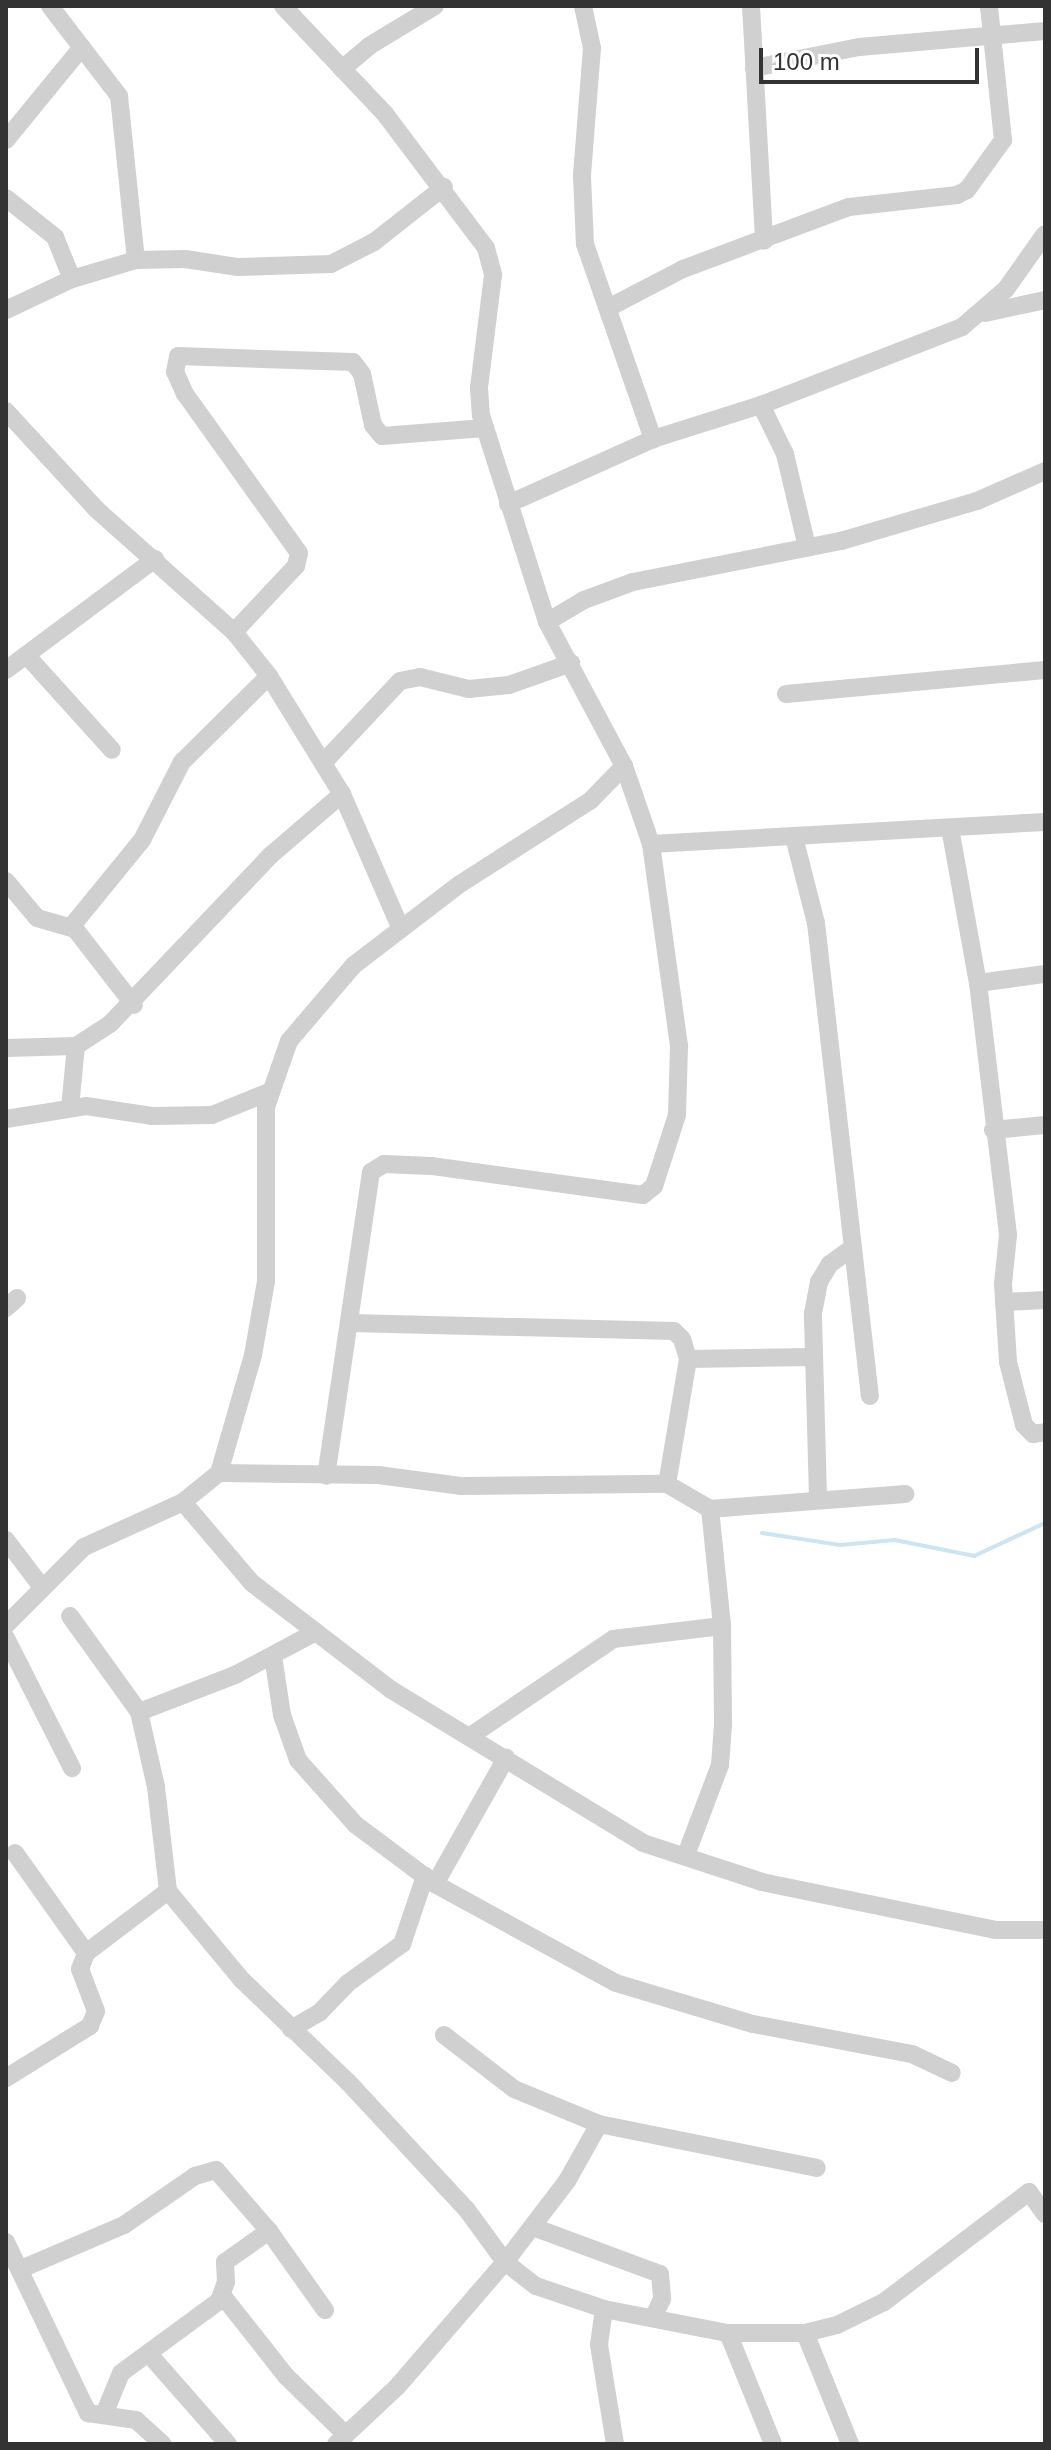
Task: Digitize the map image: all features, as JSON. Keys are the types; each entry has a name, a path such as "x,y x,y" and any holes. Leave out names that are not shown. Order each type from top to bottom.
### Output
{"street":[{"path":"50,6 119,96 136,260"},
{"path":"283,6 444,187 476,230 493,275 479,388 485,428 547,622 624,766 651,844 679,1047 677,1115 654,1186 631,1196 553,1182 384,1164 365,1184 351,1323 326,1476"},
{"path":"342,69 412,11 435,6"},
{"path":"583,6 592,48 582,176 585,244 591,274 610,307 653,439"},
{"path":"751,6 764,241"},
{"path":"610,307 683,269 849,207 957,195 967,190 1003,140 989,6"},
{"path":"754,68 859,47 1045,31"},
{"path":"6,140 82,47"},
{"path":"6,310 72,279 136,260 185,259 238,267 331,264 374,242 444,187"},
{"path":"6,198 55,237 72,279"},
{"path":"981,315 1045,234"},
{"path":"508,504 653,439 761,405 878,362 981,315 1045,300"},
{"path":"234,632 296,566 299,553 185,394 175,372 178,356 353,362 362,374 373,425 382,436 485,428"},
{"path":"761,405 785,454 807,547"},
{"path":"9,420 96,509 234,632 269,676 342,794 400,927"},
{"path":"547,622 584,600 633,582 807,547 942,513 1045,473"},
{"path":"6,670 28,657 155,559"},
{"path":"28,657 112,750"},
{"path":"323,763 400,681 420,677 469,689 509,685 571,663"},
{"path":"786,694 1045,670"},
{"path":"71,927 142,840 182,762 269,676"},
{"path":"6,1625 41,1586 84,1547 183,1502 219,1473 253,1355 266,1281 264,1127 269,1092 289,1041 354,965 400,927 590,801 624,766"},
{"path":"6,1048 76,1046 134,1005 271,855 342,794"},
{"path":"651,844 1045,822"},
{"path":"950,828 978,983 993,1130 1008,1235 1004,1302 1008,1362 1024,1425 1033,1434 1045,1432"},
{"path":"794,837 816,923 870,1396"},
{"path":"6,881 37,918 71,927 134,1005"},
{"path":"978,983 1045,974"},
{"path":"70,1108 76,1046"},
{"path":"6,1119 70,1108 212,1115 269,1092"},
{"path":"993,1130 1045,1125"},
{"path":"818,1497 813,1357 819,1282 830,1264 852,1248"},
{"path":"1004,1302 1045,1300"},
{"path":"351,1323 662,1329 682,1339 688,1359 667,1484"},
{"path":"688,1359 813,1357"},
{"path":"219,1473 378,1475 462,1486 667,1484 710,1509 818,1497 905,1494"},
{"path":"183,1502 252,1583 314,1633 390,1689 643,1843 762,1882 995,1930 1045,1930"},
{"path":"686,1855 720,1765 722,1626 710,1509"},
{"path":"6,1540 41,1586"},
{"path":"70,1616 139,1712 156,1787 168,1891 194,1928 467,2210 505,2262 536,2286 604,2309 654,2316 728,2333 805,2333 837,2325 884,2302 1029,2192 1045,2214"},
{"path":"469,1737 613,1639 722,1626"},
{"path":"139,1712 273,1656 314,1633"},
{"path":"6,1638 72,1768"},
{"path":"273,1656 282,1715 298,1760 356,1825 430,1880 616,1983 753,2024 912,2054 952,2073"},
{"path":"291,2029 320,2012 348,1983 402,1944 430,1880 506,1758"},
{"path":"15,1853 86,1953"},
{"path":"6,2078 95,2018 94,1997 80,1969 86,1953 168,1891"},
{"path":"444,2035 514,2089 599,2124 817,2168"},
{"path":"269,2231 225,2262 222,2295 341,2439 397,2387 505,2262 533,2227 599,2124"},
{"path":"21,2269 124,2225 206,2171 221,2172 269,2231 325,2310"},
{"path":"533,2227 660,2274 662,2299 654,2316"},
{"path":"6,2242 88,2413 105,2412 136,2420 163,2444"},
{"path":"105,2412 121,2373 222,2295"},
{"path":"604,2309 600,2359 615,2444"},
{"path":"728,2333 773,2444"},
{"path":"805,2333 850,2444"},
{"path":"148,2353 228,2444"}],"waterway":[{"path":"762,1533 840,1545 895,1540 974,1556 1045,1523"}]}
